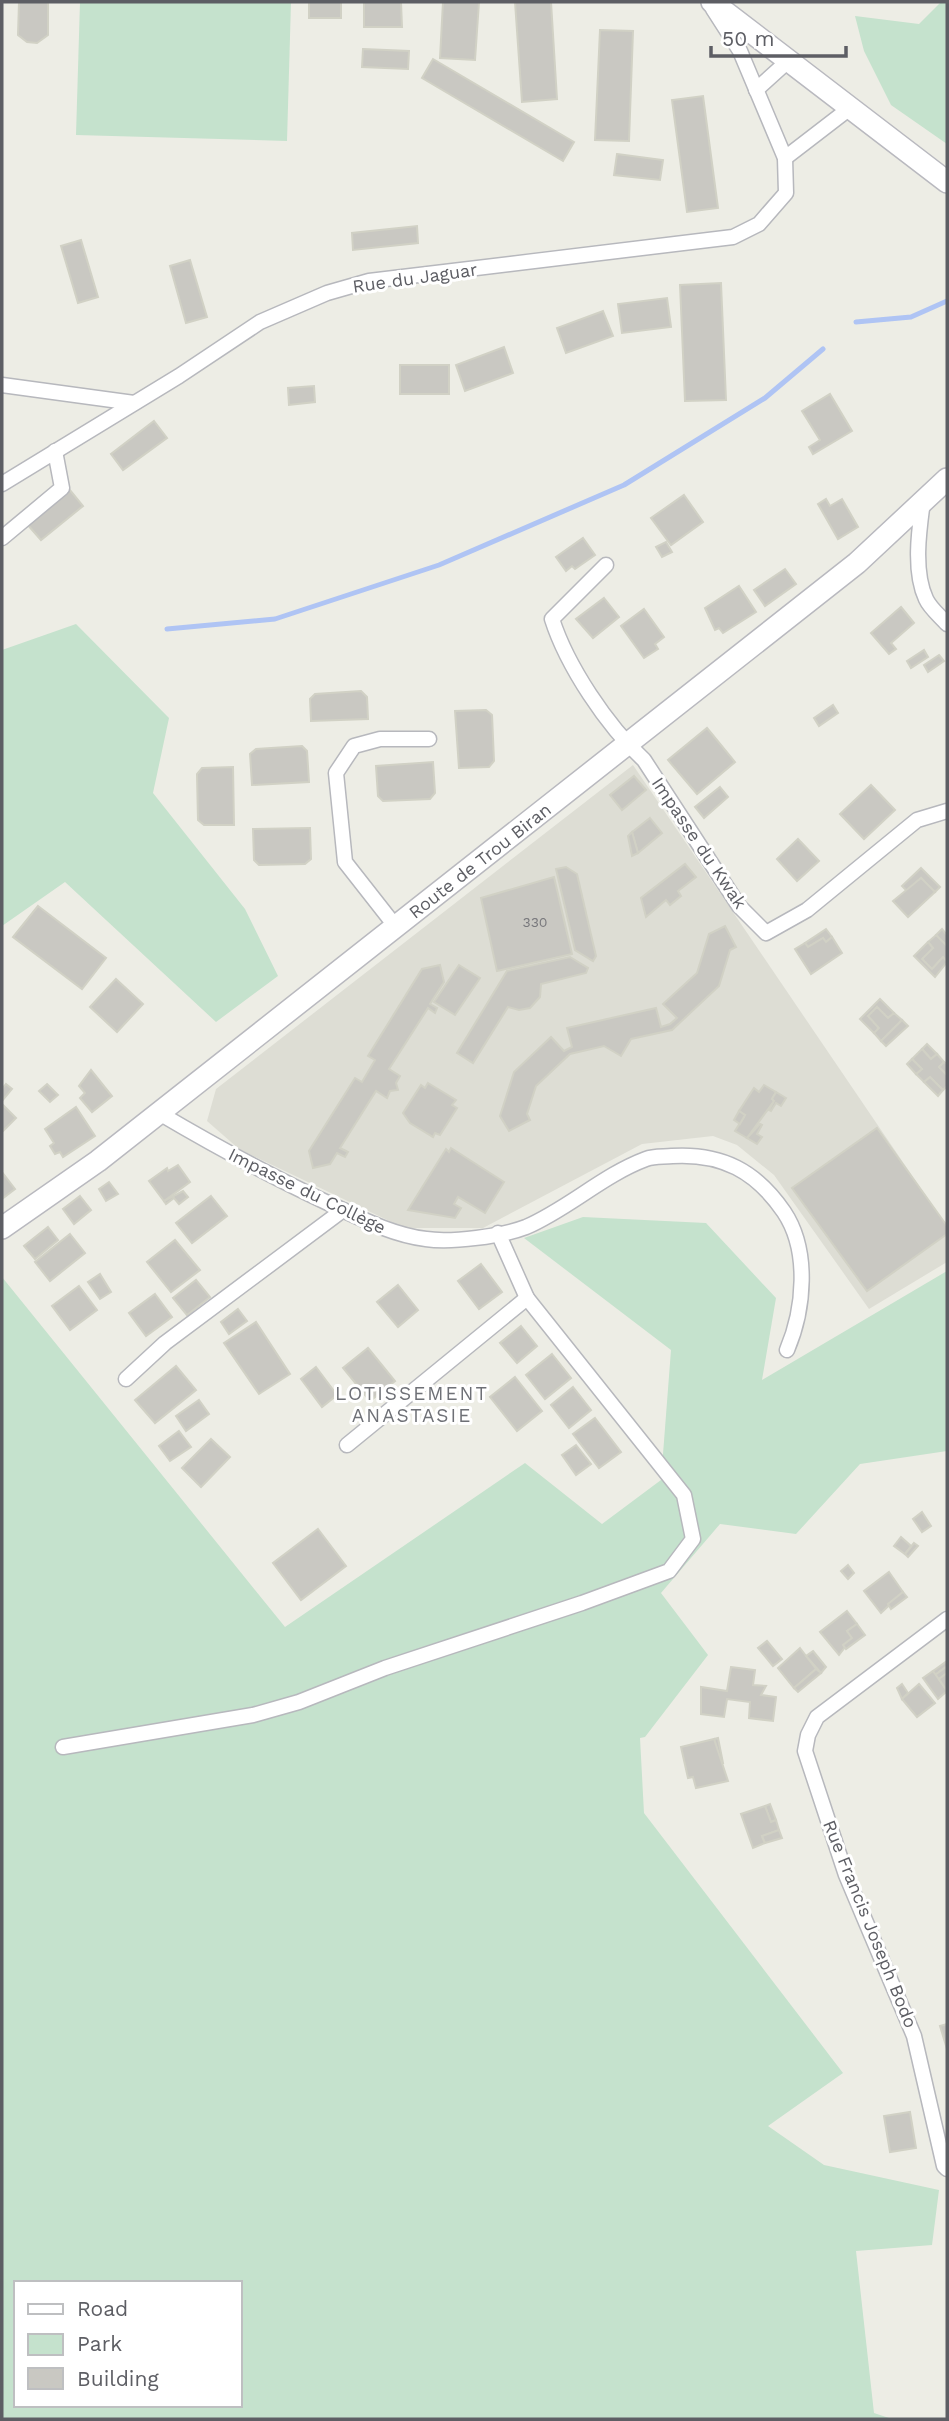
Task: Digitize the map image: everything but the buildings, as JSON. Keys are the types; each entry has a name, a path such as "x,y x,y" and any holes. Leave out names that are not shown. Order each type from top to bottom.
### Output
{"main road":[{"path":"710,2 947,182"},
{"path":"923,163 947,176"},
{"name":"Route de Trou Biran","path":"2,1228 98,1161 857,563 947,479"}],"street":[{"name":"Rue du Jaguar","path":"2,484 260,322 337,290 369,281 733,237 759,224 786,193 785,158 740,51 710,2"},
{"path":"757,90 788,61"},
{"path":"785,158 850,108"},
{"path":"2,385 134,403"},
{"path":"2,538 62,488 55,451"},
{"path":"923,500 918,535 921,578 925,598 947,624"},
{"path":"606,565 552,619 561,648 626,743"},
{"path":"396,927 345,862 336,774 345,755 354,746 380,739 429,739"},
{"name":"Impasse du Kwak","path":"626,743 644,760 739,906 766,933 807,910 917,820 947,811"},
{"name":"Impasse du Collège","path":"159,1113 230,1154 343,1210 397,1234 429,1240 524,1228 648,1158 691,1155 721,1159 769,1190 790,1221 800,1258 801,1296 797,1326 787,1350"},
{"path":"126,1379 165,1343 343,1210"},
{"path":"63,1747 253,1715 299,1702 385,1668 582,1603 669,1571 692,1539 684,1495 527,1298 498,1233"},
{"path":"347,1444 527,1298"},
{"name":"Rue Francis Joseph Bodo","path":"947,1619 817,1717 808,1735 806,1751 846,1875 914,2036 944,2166 947,2169"}],"shaded area":[{"path":"633,765 947,1227 947,1262 869,1309 774,1175 737,1145 713,1136 642,1144 483,1228 404,1228 239,1149 207,1121 216,1089"}],"green space":[{"path":"80,2 291,2 287,141 76,135"},
{"path":"941,2 947,2 947,144 891,105 864,51 855,16 919,24"},
{"path":"76,624 169,718 153,793 245,909 278,976 216,1022 65,882 2,926 2,650"},
{"path":"583,1217 706,1223 776,1298 762,1380 947,1271 947,1451 860,1464 796,1534 720,1524 661,1593 708,1655 645,1737 640,1738 644,1813 843,2073 768,2126 824,2165 939,2190 932,2245 856,2251 874,2413 892,2419 2,2419 2,1277 285,1627 525,1463 602,1524 661,1480 671,1350 524,1238"}],"waterway":[{"path":"856,322 911,317 947,301"},
{"path":"167,629 275,619 439,565 624,485 765,398 823,349"}],"district":[{"name":"LOTISSEMENT ANASTASIE","path":"412,1404"}]}
